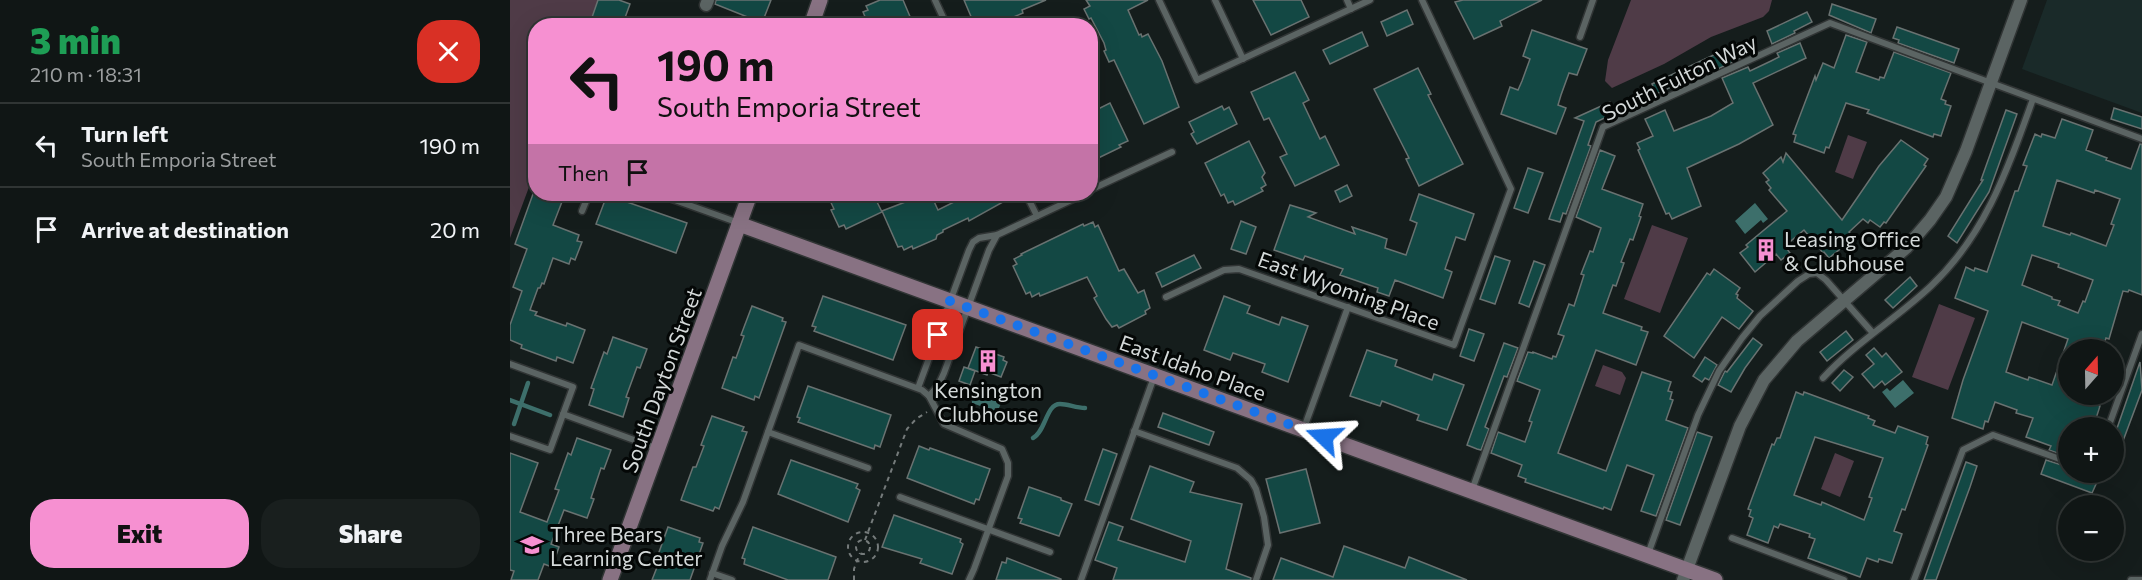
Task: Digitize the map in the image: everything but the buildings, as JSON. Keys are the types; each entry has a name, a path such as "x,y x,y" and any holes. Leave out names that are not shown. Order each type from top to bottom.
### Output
{"street":[{"path":"814,18 820,0"},
{"path":"1685,575 1735,438 1756,392 1771,370 1789,349 1906,248 1939,208 1960,168 2021,0"},
{"name":"South Dayton Street","path":"610,580 748,201"},
{"name":"East Idaho Place","path":"740,224 1648,555 1685,575 1715,580"}],"lane":[{"path":"935,0 943,18"},
{"path":"1160,0 1197,80 1370,0"},
{"path":"1215,0 1243,59"},
{"path":"1347,0 1352,9"},
{"name":"East Wyoming Place","path":"1166,297 1219,272 1234,268 1250,271 1454,345 1511,189 1422,0"},
{"path":"1580,37 1593,0"},
{"name":"South Fulton Way","path":"1472,491 1603,127 1830,23 2142,139"},
{"path":"1823,378 1872,332 1934,284 1976,231 2004,179 2033,99"},
{"path":"1098,186 1172,152"},
{"path":"582,211 586,201"},
{"name":"East Idaho Place","path":"677,201 740,224"},
{"path":"1030,201 1037,216"},
{"path":"918,388 973,242 981,237 997,235 1069,201"},
{"path":"929,396 941,380 991,244 997,235"},
{"path":"1648,555 1660,516 1708,390 1724,363 1760,316 1798,281 1809,274 1817,273 1872,332"},
{"path":"1304,430 1348,308"},
{"path":"2112,417 2142,334"},
{"path":"710,580 722,546 743,502 799,345 918,388 929,396 944,424 999,447 1005,454 1008,476 969,580"},
{"path":"510,364 573,387 550,450 510,436"},
{"path":"1081,580 1154,375"},
{"path":"563,414 658,449"},
{"path":"1134,431 1237,468 1251,480 1264,517 1268,545 1256,580"},
{"path":"768,432 868,468"},
{"path":"1914,580 1962,450 1993,435 2058,458"},
{"path":"900,497 1050,552"},
{"path":"1732,538 1829,578 1844,580"},
{"path":"712,573 732,580"},
{"path":"2131,580 2142,580"}],"path":[{"path":"865,540 907,429 920,416 935,410"},
{"path":"858,533 868,533 877,542 877,552 868,560 858,560 850,552 849,542 858,533"},
{"path":"856,544 860,540 865,540 870,544 870,549 866,554 860,554"},
{"path":"849,542 856,544"},
{"path":"856,544 856,549 860,554"},
{"path":"870,549 877,552"},
{"path":"854,580 860,554"}],"shaded area":[{"path":"510,0 600,0 593,18 528,18 528,190 510,238"},
{"path":"1631,0 1772,0 1769,11 1763,17 1711,37 1664,64 1612,88 1605,81 1608,60"},
{"path":"2047,0 2142,0 2142,113 2022,69"},
{"path":"1848,135 1867,142 1853,179 1835,172"},
{"path":"1652,225 1688,238 1660,313 1624,299"},
{"path":"1939,304 1975,318 1948,390 1912,377"},
{"path":"1603,365 1622,372 1626,378 1620,395 1595,386"},
{"path":"1835,453 1854,461 1840,497 1821,489"}],"water":[{"path":"1755,203 1768,219 1763,223 1761,220 1745,234 1735,221"},
{"path":"1903,380 1914,393 1895,408 1882,392 1887,388 1890,391"},
{"path":"978,386 1000,393 999,397 1002,401 999,408 995,408 994,411 972,403 971,391 977,389"}],"waterway":[{"path":"514,424 528,383"},
{"path":"510,400 550,415"},
{"path":"1033,438 1041,430 1055,405 1085,408"}],"place":[{"name":"Leasing Office & Clubhouse","path":"1766,250"},
{"name":"Kensington Clubhouse","path":"988,361"},
{"name":"Three Bears Learning Center","path":"532,545"}],"route":[{"path":"938,335 950,301 1324,437"}]}
